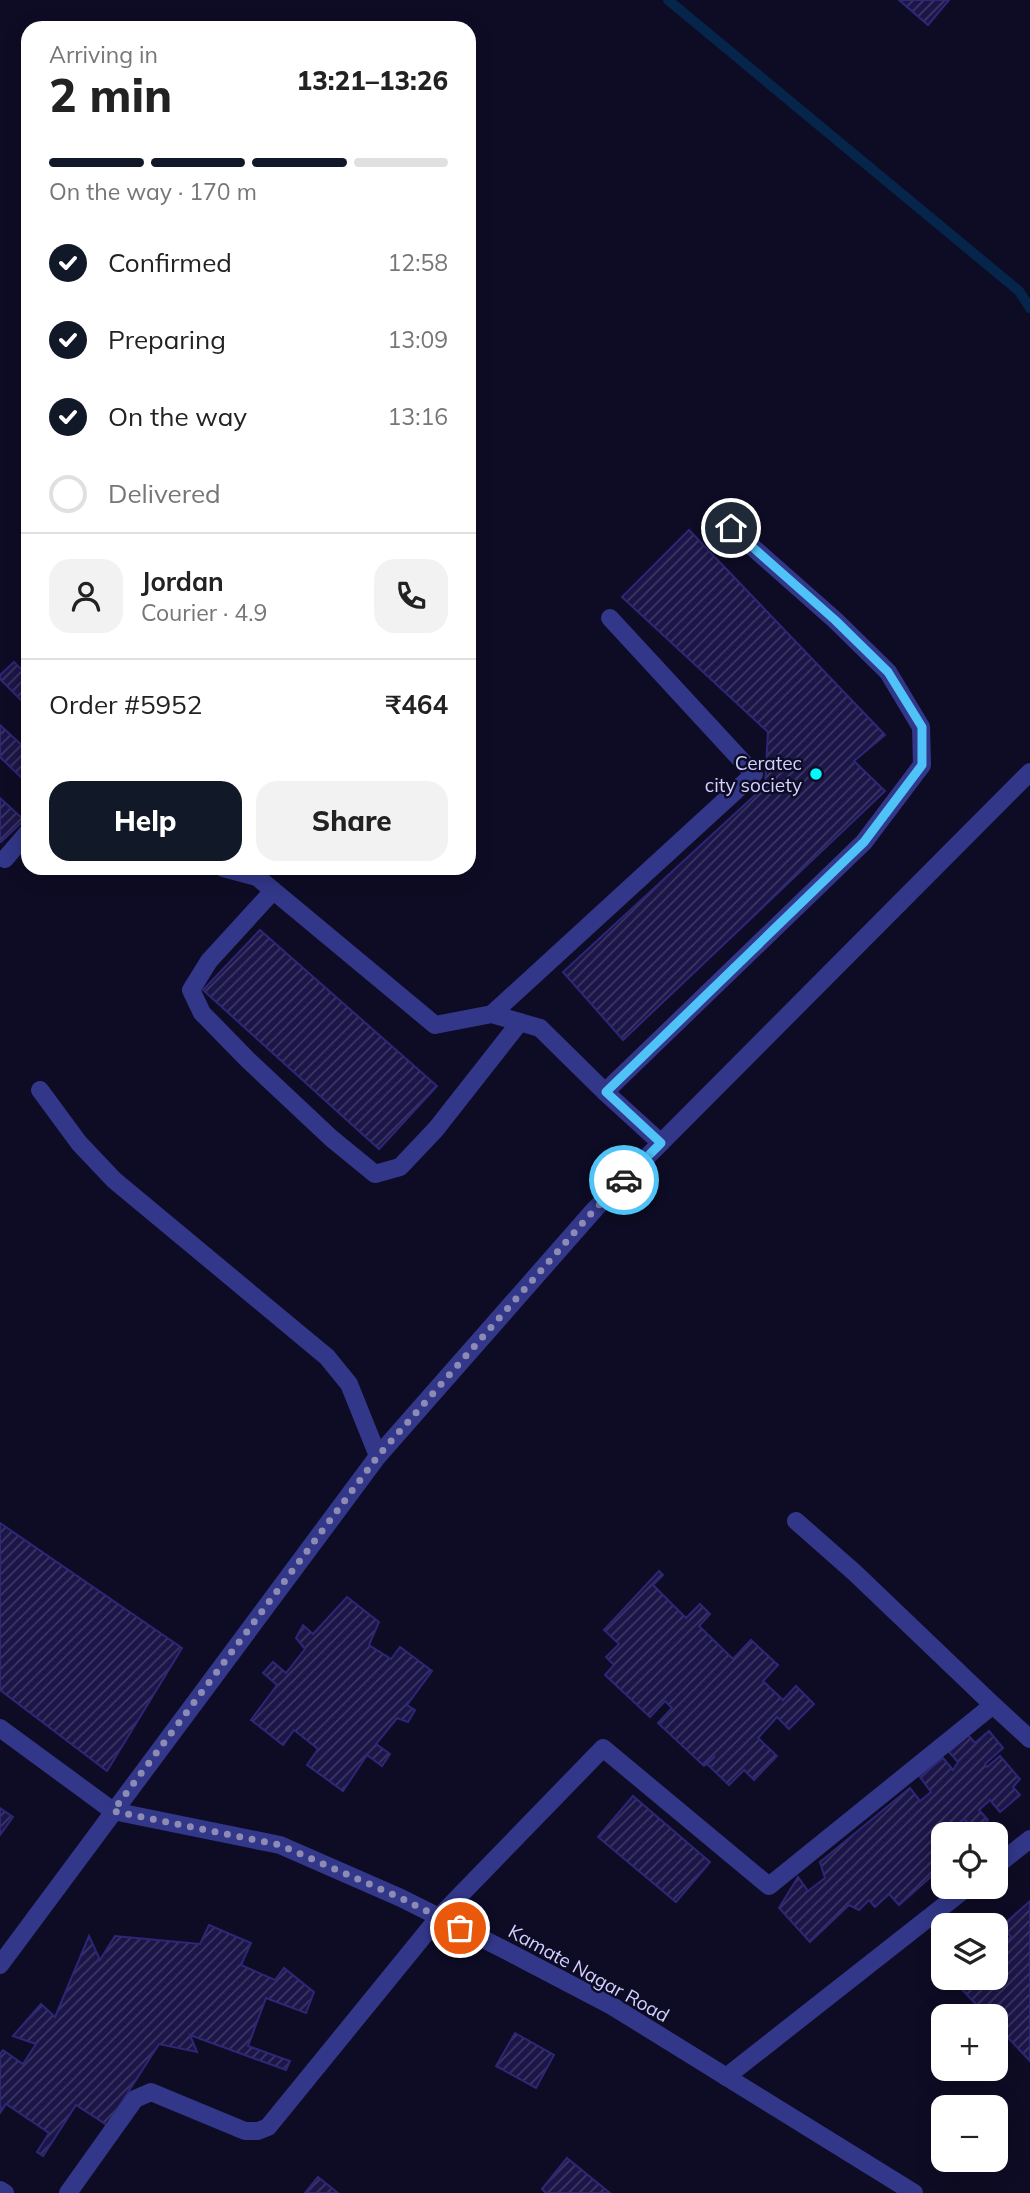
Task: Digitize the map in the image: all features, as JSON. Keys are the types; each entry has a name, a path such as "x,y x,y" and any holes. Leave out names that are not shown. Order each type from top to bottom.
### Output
{"street":[{"path":"606,1092 864,842 922,765 922,727 888,672 835,620 731,528"},
{"path":"492,1014 754,774 610,618"},
{"path":"0,1965 378,1456 595,1209 1030,772"},
{"path":"5,859 21,840"},
{"path":"249,875 257,877 435,1025 492,1014 540,1028 661,1143"},
{"path":"273,891 209,961 191,990 202,1013 248,1060 331,1138 375,1174 400,1167 427,1139 520,1022"},
{"path":"40,1090 79,1143 114,1180 327,1357 349,1384 378,1456"},
{"path":"796,1521 855,1573 1030,1739"},
{"path":"68,2193 135,2099 151,2092 245,2131 258,2131 268,2127 439,1917 603,1748 769,1886 993,1705"},
{"name":"Kamate Nagar Road","path":"0,1728 113,1811 280,1845 439,1917 612,2006 914,2193"},
{"path":"1008,1856 1030,1839"},
{"path":"726,2077 952,1899"},
{"path":"0,2190 5,2193"}],"building":[{"path":"899,0 949,0 928,25"},
{"name":"Ceratec city society","path":"689,530 885,735 854,761 885,791 623,1040 563,972 765,786 768,732 622,597"},
{"path":"14,662 21,669 21,700 0,679 0,675"},
{"path":"0,725 21,744 21,777 0,757"},
{"path":"0,798 21,817 21,823 0,841"},
{"path":"260,930 437,1086 379,1149 203,990"},
{"path":"0,1523 182,1648 107,1771 0,1690"},
{"path":"659,1571 663,1575 653,1585 686,1618 700,1604 710,1614 699,1626 733,1659 751,1640 778,1665 763,1681 783,1700 796,1686 814,1704 789,1729 777,1717 758,1738 777,1756 754,1780 744,1770 729,1785 707,1764 715,1756 704,1766 658,1723 672,1708 665,1701 650,1717 605,1675 614,1665 606,1657 619,1644 604,1630"},
{"path":"347,1597 379,1622 369,1645 391,1659 400,1647 432,1671 407,1705 415,1710 408,1722 397,1718 376,1744 390,1754 382,1766 367,1755 343,1791 307,1765 318,1749 294,1730 283,1745 251,1720 277,1685 263,1673 273,1662 286,1673 305,1649 296,1638 303,1625 313,1634"},
{"path":"989,1731 1003,1748 985,1764 987,1767 1000,1756 1020,1779 1013,1787 1020,1795 1000,1812 990,1800 979,1810 988,1820 986,1822 967,1822 964,1819 961,1822 931,1822 931,1877 899,1905 889,1894 875,1907 869,1900 859,1910 849,1905 810,1942 779,1908 798,1877 808,1891 825,1878 820,1862 910,1788 920,1801 931,1792 920,1777 943,1758 953,1770 958,1762 949,1752 968,1735 975,1743"},
{"path":"633,1796 710,1862 676,1902 598,1837"},
{"path":"0,1808 13,1817 0,1835"},
{"path":"1030,1901 1030,2061 1008,2038 1008,2004 976,2004 963,1990 1008,1990 1008,1940 1011,1937 1008,1933 1008,1921"},
{"path":"209,1925 251,1943 241,1965 275,1980 284,1968 314,1992 306,2013 266,1998 248,2046 290,2061 286,2070 190,2035 197,2052 159,2044 107,2125 76,2105 43,2156 37,2152 49,2133 6,2104 0,2113 0,2054 3,2050 23,2064 36,2044 13,2036 41,2004 55,2017 89,1936 100,1960 115,1936 200,1944"},
{"path":"515,2033 554,2055 536,2088 496,2066"},
{"path":"567,2158 610,2193 546,2193 542,2189"},
{"path":"318,2177 338,2193 305,2193"}],"waterway":[{"path":"668,0 1019,291 1030,308"}],"way so far":[{"path":"460,1928 401,1898 280,1845 113,1811 378,1456 595,1209 624,1180"}],"place":[{"name":"Ceratec city society","path":"816,774"}],"route":[{"path":"624,1180 661,1143 606,1092 864,842 922,765 922,727 888,672 835,620 731,528"}]}
